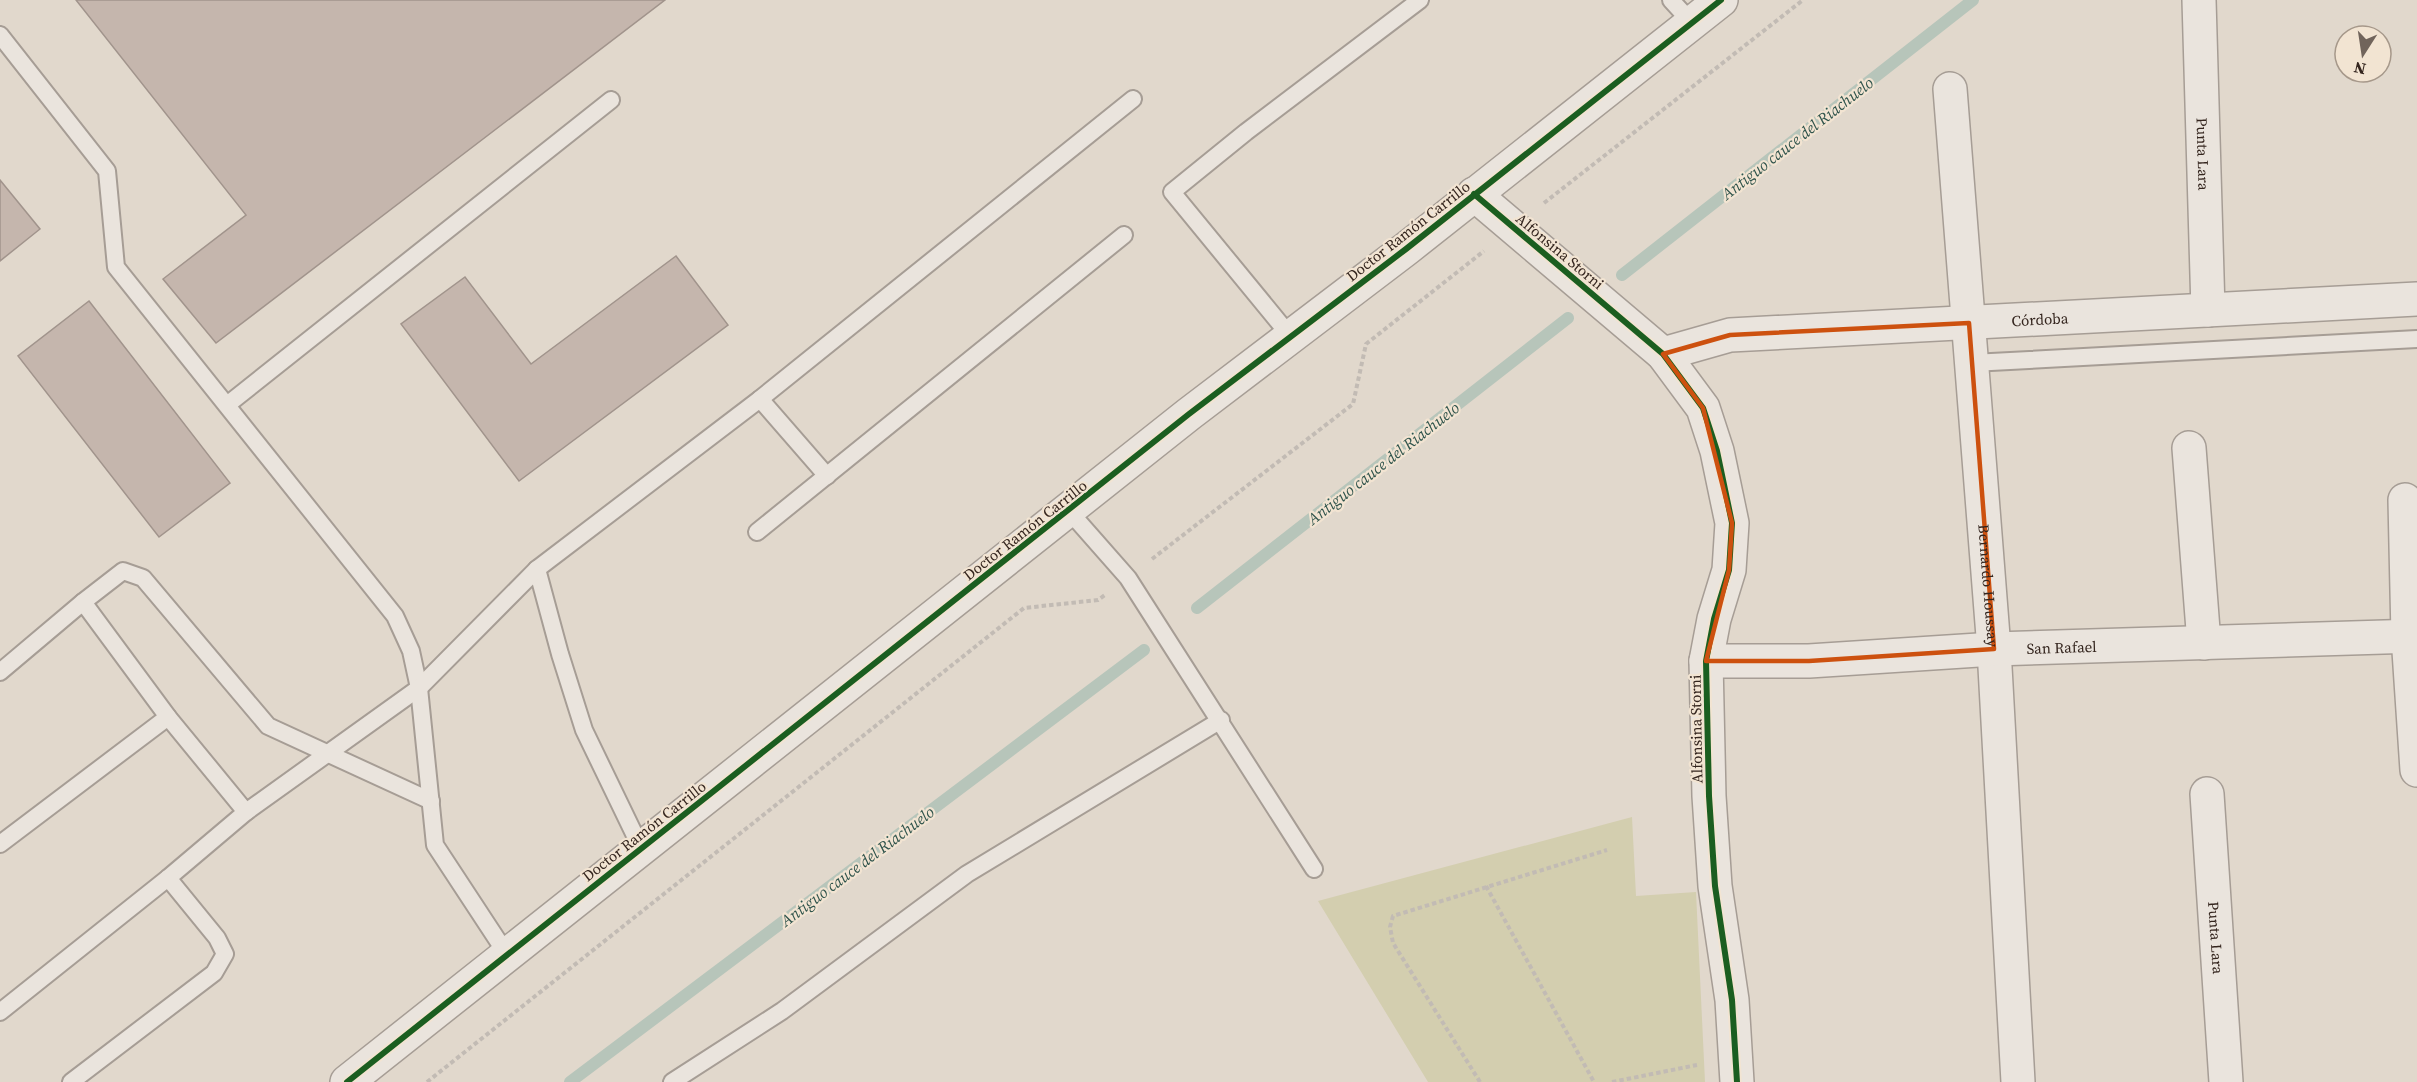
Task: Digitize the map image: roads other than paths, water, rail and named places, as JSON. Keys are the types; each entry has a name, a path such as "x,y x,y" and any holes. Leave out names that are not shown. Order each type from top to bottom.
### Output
{"street":[{"name":"Doctor Ramón Carrillo","path":"347,1082 506,953 1069,511 1189,414 1474,194 1681,11 1721,0"},
{"name":"Punta Lara","path":"2199,0 2208,310"},
{"name":"Bernardo Houssay","path":"1950,89 1994,649 2018,1082"},
{"name":"Alfonsina Storni","path":"1474,194 1663,354 1703,408 1717,451 1732,523 1729,570 1714,619 1706,661 1709,796 1715,886 1732,1000 1737,1070"},
{"name":"Córdoba","path":"1663,354 1730,335 2417,299"},
{"path":"2189,448 2204,643"},
{"path":"2404,500 2413,636 2417,770"},
{"name":"San Rafael","path":"1706,661 1809,661 1994,649 2413,636"},
{"name":"Punta Lara","path":"2207,794 2226,1082"}],"lane":[{"path":"1291,337 1173,192 1246,132 1420,0"},
{"path":"0,35 107,171 116,267 395,616 411,651 419,688 435,845 506,953"},
{"path":"0,1012 168,878 246,812 419,688 537,570 760,399 1133,99"},
{"path":"226,405 611,100"},
{"path":"757,532 1124,235"},
{"path":"1972,363 2417,339"},
{"path":"760,399 827,476"},
{"path":"1069,511 1128,578 1221,720 1314,869"},
{"path":"537,570 584,730 641,848"},
{"path":"0,672 123,571 143,578 268,726 431,801"},
{"path":"83,602 168,717 246,812"},
{"path":"0,844 168,717"},
{"path":"672,1082 782,1011 967,874 1221,720"},
{"path":"71,1082 214,973 225,954 217,938 168,878"}],"waterway":[{"name":"Antiguo cauce del Riachuelo","path":"1622,275 1973,0"},
{"name":"Antiguo cauce del Riachuelo","path":"1197,608 1568,318"},
{"name":"Antiguo cauce del Riachuelo","path":"570,1082 1144,650"}]}
